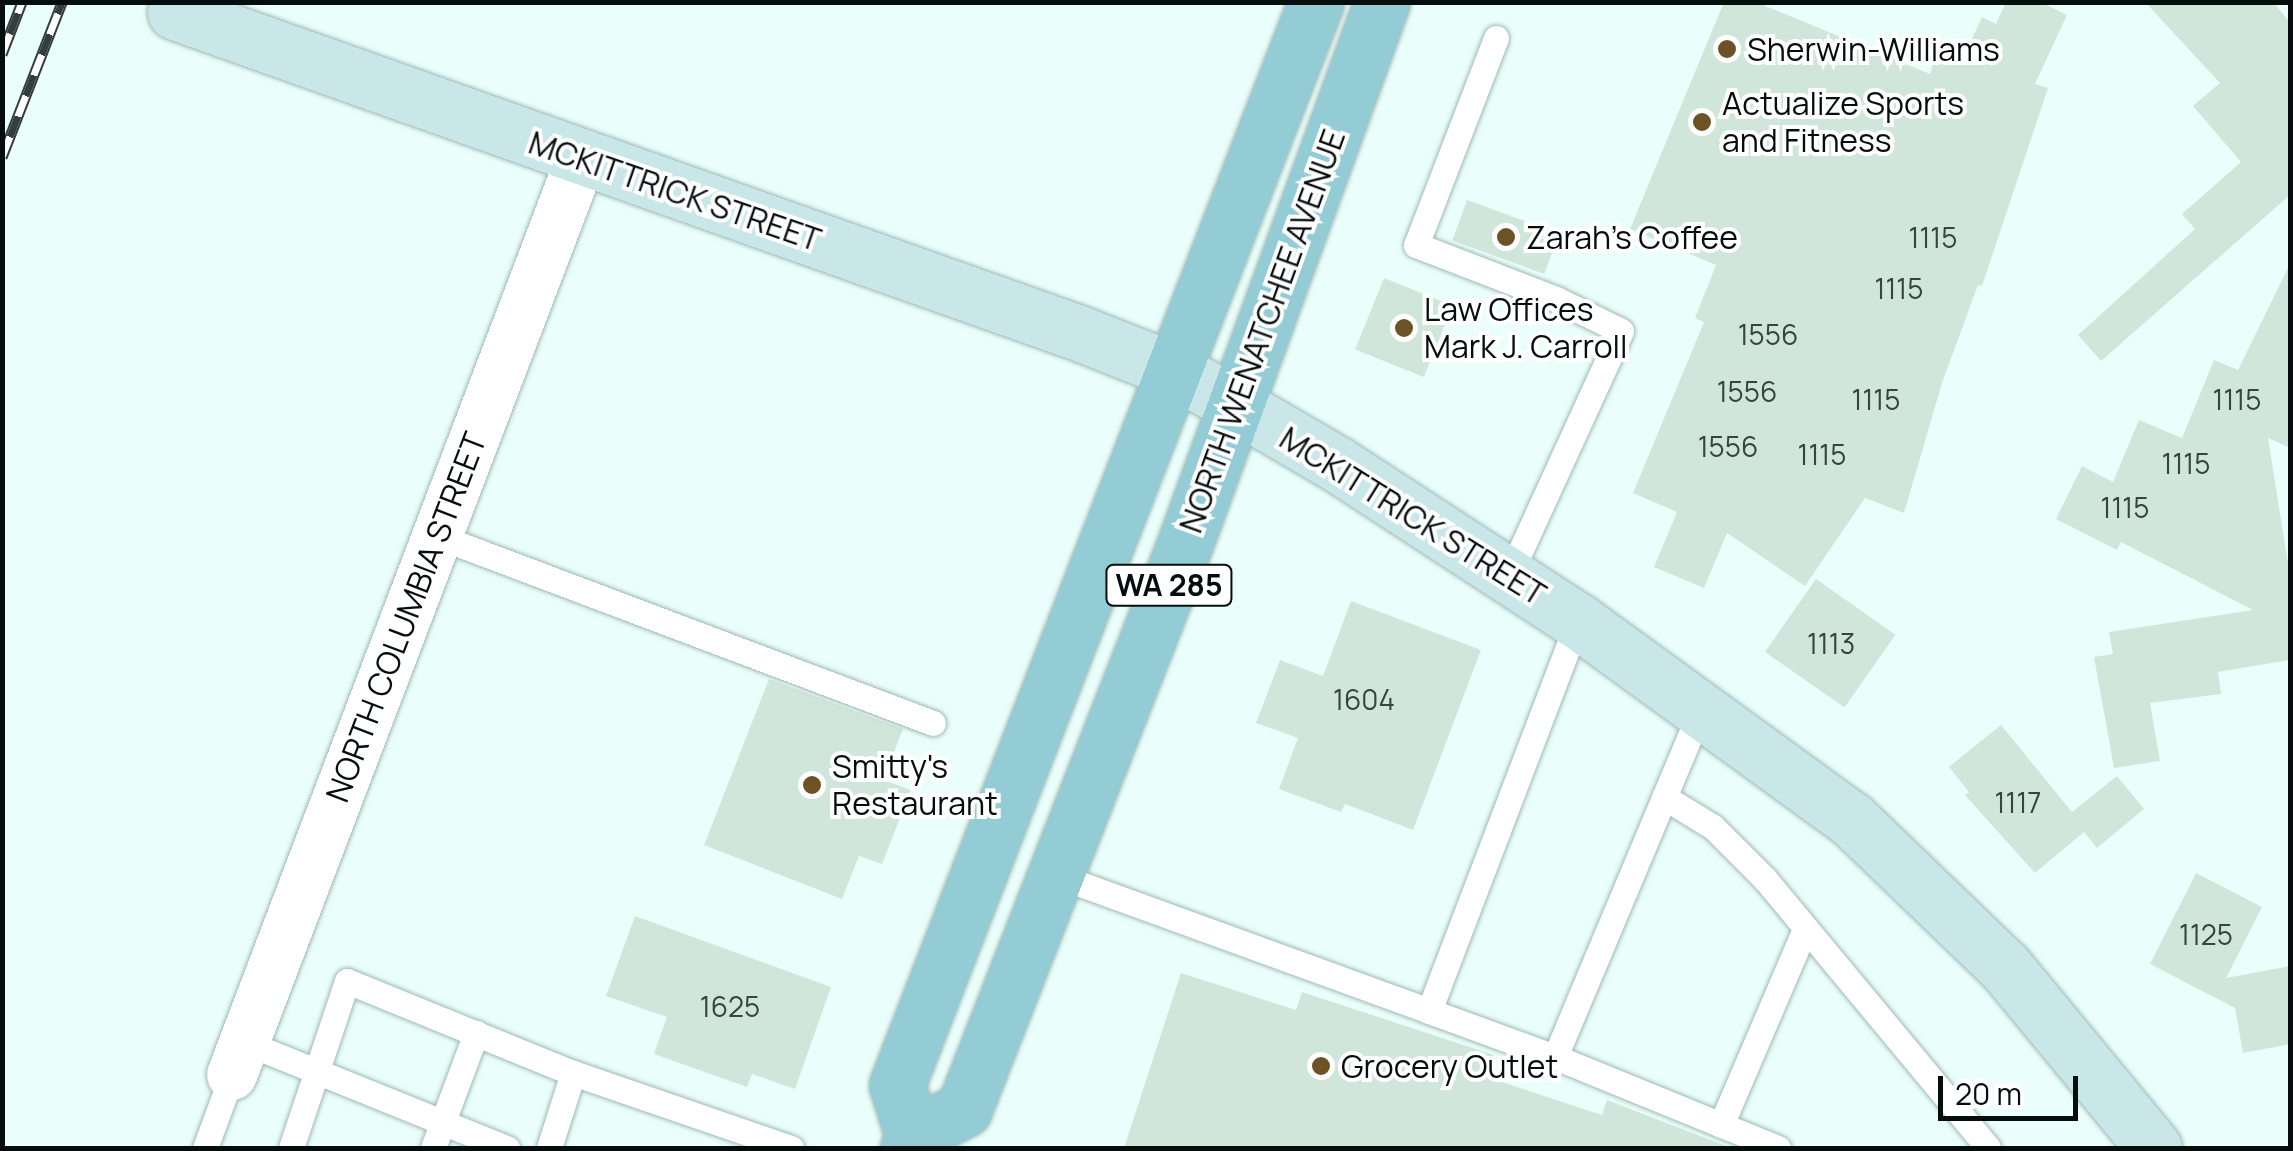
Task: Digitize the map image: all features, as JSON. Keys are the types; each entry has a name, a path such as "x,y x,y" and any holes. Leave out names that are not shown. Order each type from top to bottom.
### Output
{"main road":[{"name":"NORTH WENATCHEE AVENUE","path":"1316,2 897,1085 911,1142 964,1109 1236,405 1382,2"}],"street":[{"name":"MCKITTRICK STREET","path":"174,12 1176,371 1236,405 1337,464 1578,621 1702,707 1851,819 2005,967 2154,1148"},
{"name":"NORTH COLUMBIA STREET","path":"238,1059 581,158"}],"lane":[{"path":"1496,38 1416,246 1556,299 1621,331 1508,576"},
{"path":"437,536 933,723"},
{"path":"1429,1012 1578,621"},
{"path":"1556,1056 1702,707"},
{"path":"1664,798 1712,827 1805,928 1988,1148"},
{"path":"1052,874 1556,1056 1778,1148"},
{"path":"1721,1125 1805,928"},
{"path":"291,1148 348,981 573,1073 790,1148"},
{"path":"434,1148 476,1034"},
{"path":"205,1148 238,1059 317,1072 508,1148"},
{"path":"550,1148 573,1073"}],"building":[{"path":"1724,2 1756,2 1930,74 1936,53 1962,61 1982,17 1996,24 2006,2 2041,2 2067,15 2035,84 2048,88 1982,286 1978,285 1942,383 1904,513 1865,498 1805,586 1727,533 1704,588 1654,567 1677,512 1633,493 1704,322 1695,318 1716,265 1630,229"},
{"path":"2145,2 2273,2 2290,22 2290,195 2101,361 2078,335 2195,229 2182,214 2241,162 2193,106 2220,83"},
{"name":"Zarah's Coffee","path":"1467,200 1559,234 1544,274 1452,240"},
{"path":"2290,264 2290,448 2268,438 2290,576 2290,660 2218,672 2221,694 2150,703 2160,761 2114,768 2094,657 2113,654 2109,632 2253,610 2121,542 2117,550 2056,519 2082,466 2113,482 2139,420 2182,438 2214,360 2238,370"},
{"name":"Law Offices Mark J. Carroll","path":"1384,278 1453,306 1424,377 1355,349"},
{"path":"1816,579 1895,635 1844,708 1765,652"},
{"path":"1351,601 1481,650 1413,830 1345,804 1341,812 1279,789 1298,738 1256,723 1280,660 1323,676"},
{"name":"Smitty's Restaurant","path":"769,679 903,729 883,780 911,790 882,864 859,856 842,899 704,845"},
{"path":"2001,725 2072,812 2117,776 2144,809 2097,848 2084,832 2035,873 1965,795 1969,792 1949,767"},
{"path":"2196,873 2262,907 2226,978 2290,966 2290,1044 2243,1053 2235,1008 2150,964"},
{"path":"635,916 831,987 795,1089 752,1074 747,1087 654,1054 667,1017 606,996"},
{"name":"Grocery Outlet","path":"1181,973 1296,1010 1302,992 1494,1055 1487,1077 1602,1115 1607,1100 1731,1148 1124,1148"}],"railway":[{"path":"2,54 22,2"},
{"path":"2,157 62,2"}],"place":[{"name":"Sherwin-Williams","path":"1727,49"},
{"name":"Actualize Sports and Fitness","path":"1702,122"},
{"name":"Zarah's Coffee","path":"1506,237"},
{"name":"Law Offices Mark J. Carroll","path":"1404,328"},
{"name":"Smitty's Restaurant","path":"812,785"},
{"name":"Grocery Outlet","path":"1321,1066"}]}
